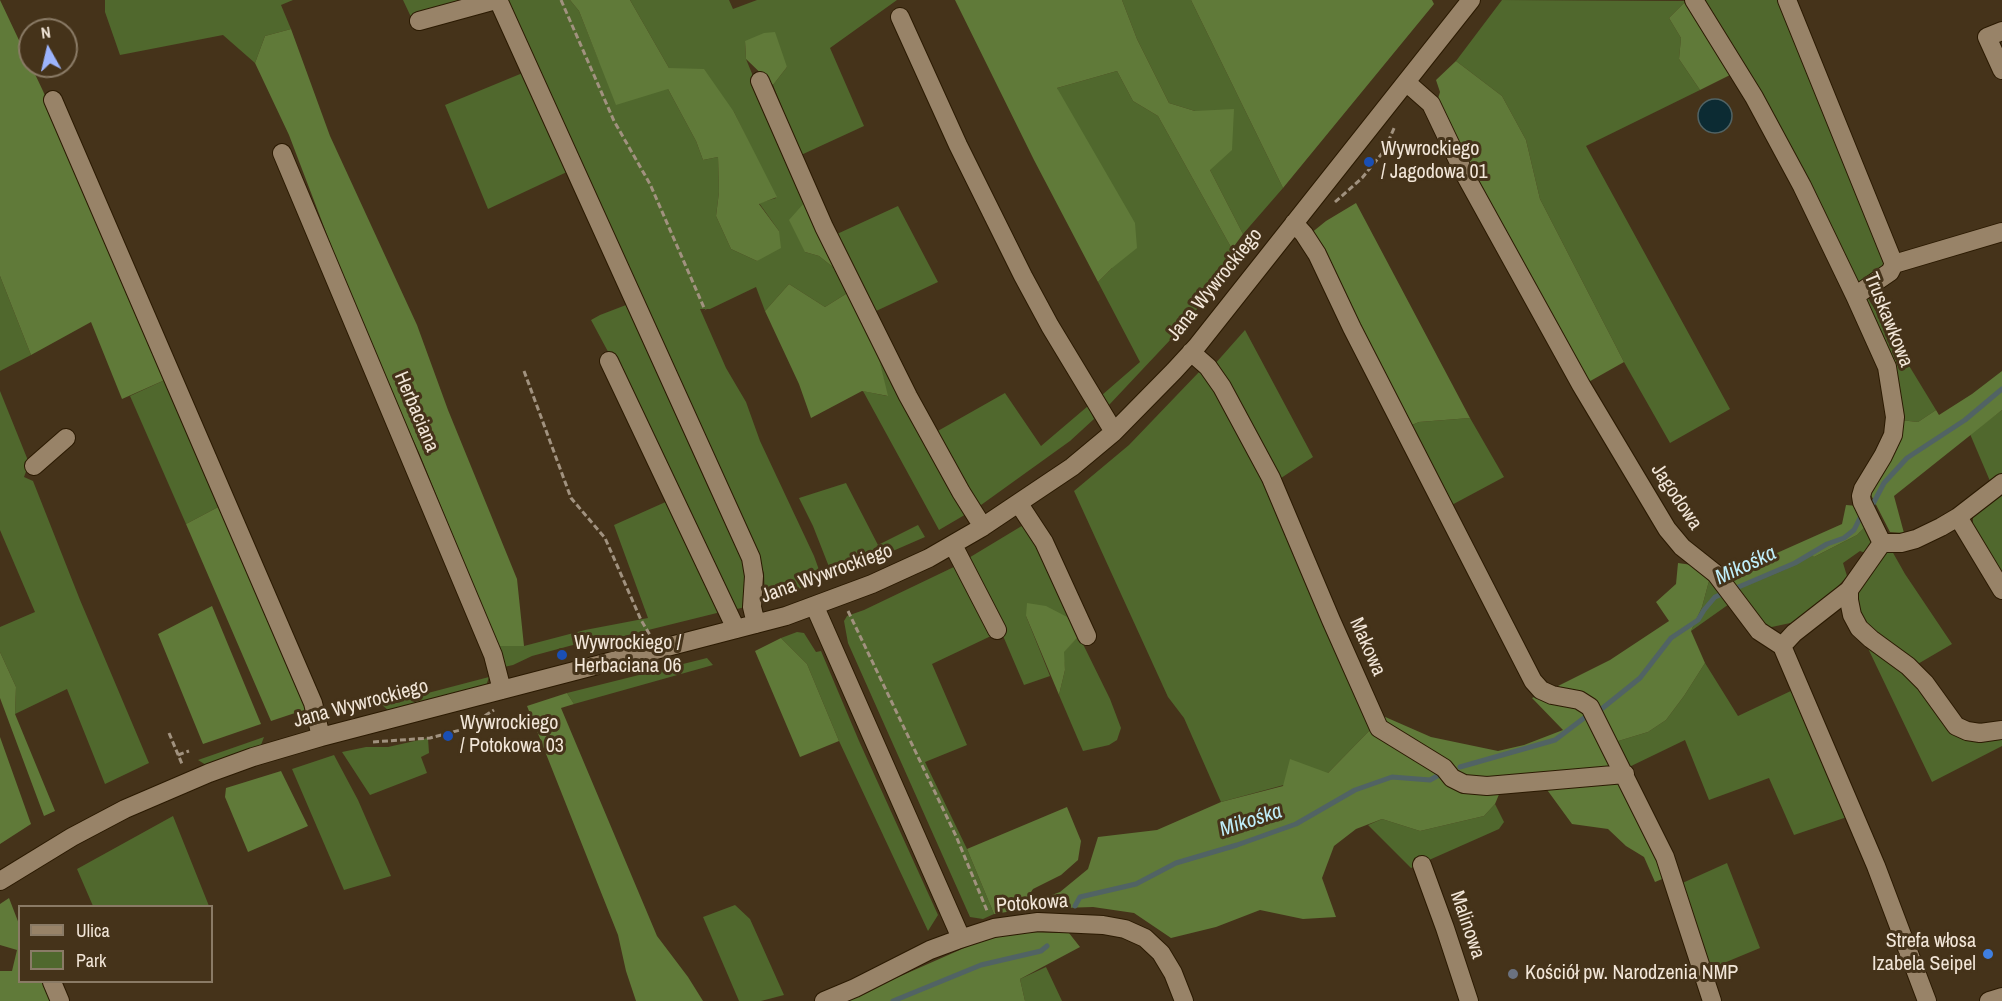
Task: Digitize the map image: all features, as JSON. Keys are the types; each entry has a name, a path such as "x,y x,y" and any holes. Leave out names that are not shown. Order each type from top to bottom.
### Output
{"street":[{"name":"Jana Wywrockiego","path":"0,881 72,837 125,809 209,772 321,737 736,630 815,606 872,585 953,545 1019,504 1072,467 1114,432 1191,352 1471,0"},
{"name":"Truskawkowa","path":"1694,0 1754,98 1802,186 1885,360 1895,417 1893,435 1863,489 1862,502 1882,543"},
{"path":"1787,0 1894,264"},
{"path":"419,21 492,1 500,4 751,558 754,576 752,607 756,624"},
{"path":"900,17 958,145 1023,276 1050,326 1114,432"},
{"path":"1994,34 2002,70"},
{"path":"760,81 824,227 874,329 913,406 982,527"},
{"name":"Jagodowa","path":"1406,82 1431,104 1465,176 1581,385 1667,529 1682,548 1716,574 1759,631 1782,646"},
{"path":"53,100 313,703 321,737"},
{"name":"Herbaciana","path":"282,153 493,655 502,690"},
{"path":"1294,224 1304,234 1317,254 1352,328 1533,681 1542,690 1552,695 1579,700 1594,715 1665,857 1712,1001"},
{"path":"1855,296 1890,272 1894,264 2002,232"},
{"name":"Makowa","path":"1191,352 1208,367 1222,387 1271,478 1380,728 1444,768 1452,778 1464,784 1487,786 1624,774"},
{"path":"609,361 736,630"},
{"path":"34,466 66,438"},
{"path":"1927,1001 1876,866 1782,646 1794,633 1850,590 1882,543 1901,543 1916,539 1958,517 2002,483"},
{"path":"1019,504 1044,542 1087,636"},
{"path":"1958,517 2002,590"},
{"path":"953,545 997,630"},
{"path":"1850,590 1852,615 1859,628 1908,666 1925,683 1956,726 1980,733 2002,730"},
{"path":"815,606 961,938"},
{"name":"Malinowa","path":"1422,865 1446,928 1469,1001"},
{"name":"Potokowa","path":"824,1001 930,950 961,938 994,928 1038,922 1125,929 1145,938 1161,953 1173,973 1184,1001"},
{"path":"53,983 60,1001"},
{"path":"1989,1001 2002,997"}],"path":[{"path":"561,0 614,121 650,184 705,310"},
{"path":"524,371 571,498 605,538 647,631"},
{"path":"847,610 956,836 994,928"},
{"path":"370,742 430,738 464,729 496,708"},
{"path":"169,733 182,764"},
{"path":"178,754 189,751"}],"green space":[{"path":"0,0 18,38 18,78 37,78 167,379 122,399 91,322 31,355 0,276"},
{"path":"105,0 293,0 281,5 291,29 265,36 255,63 223,35 120,55 105,12"},
{"path":"403,0 468,0 411,17"},
{"path":"505,0 570,0 579,11 599,61 668,89 696,141 703,160 718,157 719,192 716,216 731,249 757,261 779,231 759,203 776,198 734,112 669,68 630,0 729,0 733,9 757,0 897,0 830,48 864,126 801,155 773,85 787,67 745,41 746,59 805,202 805,252 819,256 839,272 849,292 825,307 789,284 765,311 756,287 710,309 700,309 726,368 746,402 760,441 814,556 823,581 765,600 764,573 720,485"},
{"path":"570,0 630,0 669,68 704,69 734,112 777,197 759,204 779,231 781,248 757,261 731,249 716,216 719,192 718,157 703,160 696,141 668,89 616,105 579,11"},
{"path":"955,0 1122,0 1137,39 1169,103 1195,111 1234,109 1232,150 1210,170 1243,234 1232,249 1158,116 1133,101 1117,71 1057,88 1135,223 1137,248 1098,282 1034,160"},
{"path":"1122,0 1191,0 1283,188 1243,234 1210,170 1195,111 1169,103 1137,39"},
{"path":"1191,0 1432,0 1434,4 1283,188"},
{"path":"1502,0 1686,1 1669,18 1681,38 1679,59 1700,90 1586,146 1730,409 1670,443 1624,362 1540,199 1526,140 1502,96 1456,61"},
{"path":"1704,0 1780,0 1885,265 1863,283 1855,282"},
{"path":"1686,1 1736,72 1700,90 1679,59 1681,38 1669,18"},
{"path":"291,29 330,136 417,325 448,410 517,579 524,646 498,646 420,455 361,324 289,135 255,63 265,36"},
{"path":"775,32 787,67 773,85 746,59 745,41 764,33"},
{"path":"1456,61 1502,96 1526,140 1540,199 1624,362 1585,384 1436,105 1440,92 1436,80"},
{"path":"1117,71 1133,101 1158,116 1232,249 1224,278 1109,405 1102,395 1140,362 1098,282 1112,268 1057,88"},
{"path":"525,72 569,171 488,209 445,105"},
{"path":"805,202 839,272 819,256 805,252 789,220"},
{"path":"1356,203 1470,418 1419,422 1407,427 1310,234 1326,221"},
{"path":"898,206 938,282 874,312 837,234"},
{"path":"0,276 31,355 0,371"},
{"path":"789,284 825,307 849,292 876,346 888,396 862,391 811,418 799,384 765,311"},
{"path":"1866,295 1936,410 1918,422 1900,420 1866,308"},
{"path":"626,305 709,489 750,571 749,606 733,610 641,413 591,320"},
{"path":"1245,330 1313,457 1278,480 1214,365"},
{"path":"876,346 968,513 939,530 863,391 887,396"},
{"path":"1200,371 1224,403 1269,485 1370,730 1328,773 1221,802 1184,718 1168,697 1074,491 1129,445"},
{"path":"2002,371 2002,410 1894,496 1904,533 1890,532 1870,493 1900,420 1918,422 1936,410 1939,415"},
{"path":"167,379 222,505 186,524 130,396"},
{"path":"0,391 29,463 24,477 33,481 80,600 149,763 105,784 67,689 15,714 16,687 0,652 0,627 35,612 0,530"},
{"path":"1005,393 1041,446 1088,406 1094,419 1070,441 981,505 972,502 936,432"},
{"path":"2002,410 2002,473 1990,481 1970,434"},
{"path":"1470,418 1504,477 1448,507 1407,427 1419,422"},
{"path":"846,483 878,545 918,525 925,537 833,577 799,498"},
{"path":"2002,493 2002,576 1973,528 1973,515"},
{"path":"670,500 721,612 624,636 573,645 532,656 504,667 498,646 524,646 585,630 648,618 614,525"},
{"path":"222,505 307,709 271,721 186,524"},
{"path":"1846,505 1858,506 1867,525 1857,535 1814,557 1811,554 1780,572 1737,589 1729,576 1842,524"},
{"path":"1025,524 1034,536 1073,620 1026,616 1050,676 1024,685 967,559"},
{"path":"1867,525 1872,545 1868,554 1860,551 1843,563 1847,576 1834,591 1795,622 1767,628 1737,589 1780,572 1812,554 1814,557 1857,535"},
{"path":"1892,551 1952,644 1916,665 1861,623 1855,592 1883,554"},
{"path":"1678,563 1692,565 1709,581 1702,607 1691,631 1705,663 1666,720 1648,732 1615,742 1605,721 1552,689 1610,660 1669,621 1656,602 1676,584"},
{"path":"958,565 991,636 932,664 967,745 925,762 967,849 994,914 983,919 970,917 848,643 844,621 847,616"},
{"path":"1709,581 1716,581 1732,602 1691,631 1702,607"},
{"path":"1027,603 1046,606 1073,620 1079,636 1064,652 1065,670 1059,695 1026,616"},
{"path":"212,606 261,724 203,744 158,634"},
{"path":"797,632 804,633 816,652 821,651 938,915 928,931 839,741 807,664 781,638"},
{"path":"1079,636 1110,699 1121,728 1117,740 1109,745 1083,751 1059,695 1065,670 1063,652"},
{"path":"781,638 807,664 839,741 800,757 755,651"},
{"path":"1864,640 1918,683 1953,733 2002,736 2002,746 1932,782"},
{"path":"0,652 16,687 15,714 55,811 44,816 0,698"},
{"path":"707,658 713,665 574,704 567,693"},
{"path":"1705,663 1738,716 1795,689 1850,816 1794,835 1769,778 1709,800 1685,740 1627,768 1615,742 1648,732 1666,720"},
{"path":"489,677 486,686 389,711 382,705"},
{"path":"567,693 574,704 561,708 657,936 703,1001 636,1001 618,935 527,706"},
{"path":"1541,694 1580,705 1619,770 1479,781 1461,778 1387,729 1383,716 1431,737 1498,751 1524,745 1563,730 1532,698"},
{"path":"1370,730 1406,750 1452,787 1500,792 1495,804 1484,816 1420,831 1382,819 1356,829 1334,846 1322,878 1336,917 1303,919 1260,910 1216,927 1171,938 1134,913 1093,907 1032,909 1035,901 1060,892 1088,869 1098,837 1157,830 1221,802 1283,786 1290,759 1328,773"},
{"path":"0,737 31,824 0,844"},
{"path":"264,737 261,745 206,765 198,760"},
{"path":"428,738 429,753 421,757 427,773 370,795 342,752 366,747 388,747"},
{"path":"334,755 358,800 391,876 344,890 292,769"},
{"path":"281,771 308,826 248,852 225,797 226,788"},
{"path":"1617,778 1667,877 1655,882 1644,857 1626,846 1608,829 1572,824 1545,787"},
{"path":"1495,804 1504,822 1499,829 1411,868 1368,825 1382,819 1420,831 1484,816"},
{"path":"1067,807 1081,841 1078,860 1061,875 1033,889 1019,910 994,914 967,849"},
{"path":"173,816 209,905 93,905 77,869"},
{"path":"1727,863 1760,948 1707,970 1678,885"},
{"path":"9,898 18,921 18,983 44,983 52,1001 0,1001 0,971 12,971 17,950 0,945 0,904"},
{"path":"735,905 750,919 784,995 761,1001 739,1001 703,917"},
{"path":"1021,932 1069,933 1080,947 1020,979 1025,1001 844,1001 980,941"},
{"path":"1046,967 1062,1001 1025,1001 1020,979"}],"water":[{"path":"1715,99 1727,104 1732,116 1727,128 1715,133 1703,128 1698,116 1703,104"}],"waterway":[{"name":"Mikośka","path":"1460,767 1555,740 1588,715 1599,711 1640,678 1671,638 1698,620 1715,597 1795,563 1827,544 1844,538 1854,530 1861,516 1873,504 1884,483 1907,458 1965,420 2002,389"},
{"name":"Mikośka","path":"1075,906 1080,897 1136,884 1176,863 1296,824 1355,790 1392,777 1430,780 1439,775"},
{"name":"Mikośka","path":"893,1001 981,965 1041,951 1047,946"}],"place":[{"name":"Wywrockiego / Jagodowa 01","path":"1369,162"},
{"name":"Wywrockiego / Herbaciana 06","path":"562,655"},
{"name":"Wywrockiego / Potokowa 03","path":"448,736"},
{"name":"Strefa włosa Izabela Seipel","path":"1988,954"},
{"name":"Kościół pw. Narodzenia NMP","path":"1513,974"}]}
